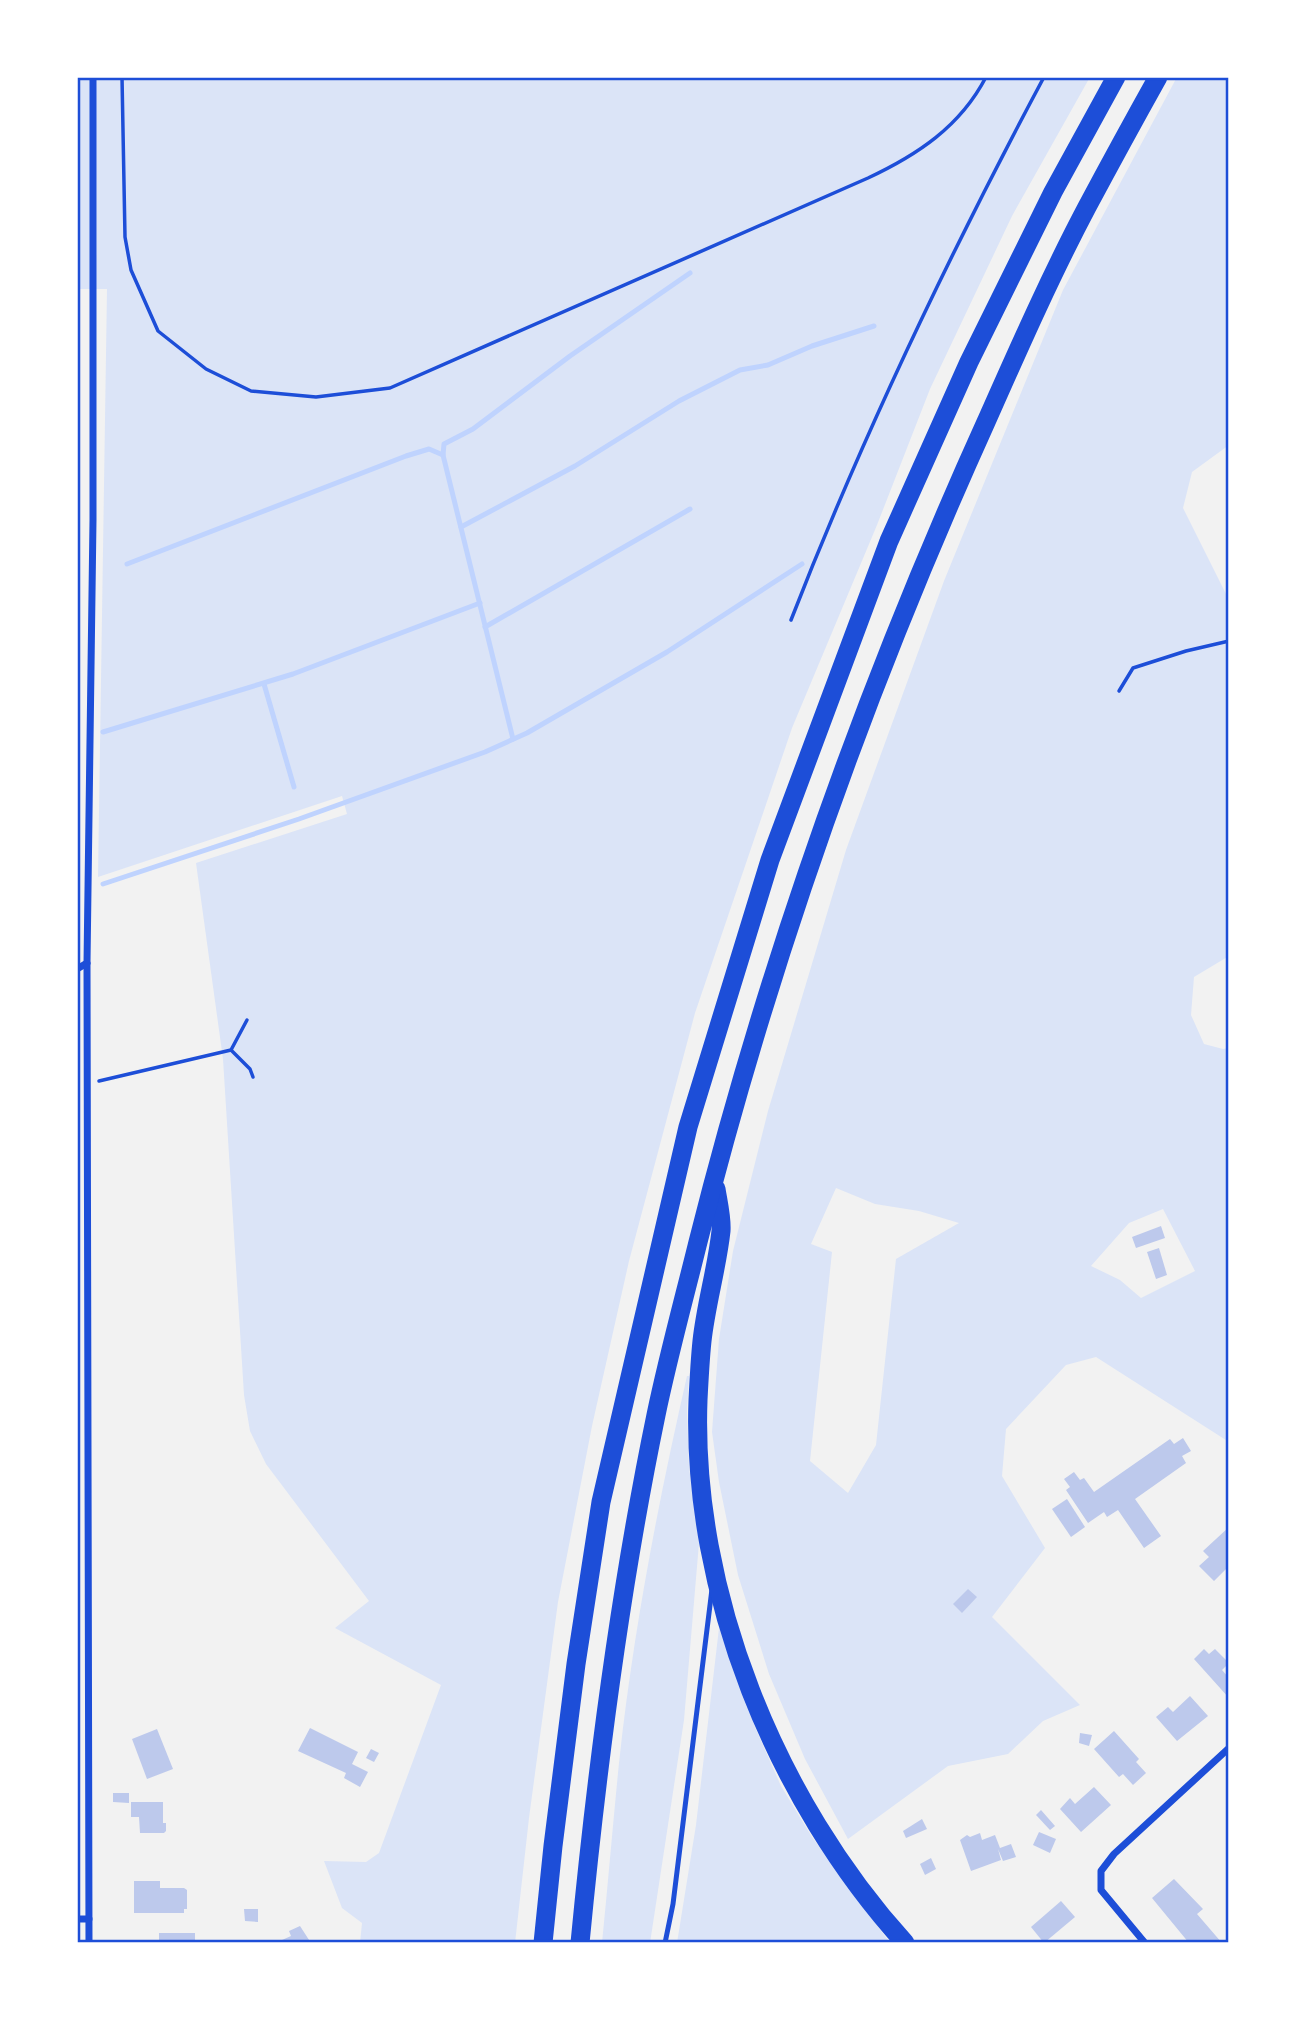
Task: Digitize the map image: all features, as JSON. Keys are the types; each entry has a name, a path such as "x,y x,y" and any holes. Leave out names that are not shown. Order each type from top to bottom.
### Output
{"highway":[{"path":"543,1943 576,1664 601,1502 692,1114 770,860 889,541 969,362 1053,192 1116,77"},
{"path":"580,1943 608,1687 657,1411 715,1177 763,1002 862,716 928,551 1046,289 1085,210 1158,77"},
{"path":"715,1177 721,1229 702,1341 698,1402 699,1463 715,1574 740,1661 790,1776 851,1876 905,1943"}],"street":[{"path":"89,1943 87,963 93,520 93,77"},
{"path":"77,969 87,963"},
{"path":"1145,1943 1101,1890 1101,1871 1114,1854 1229,1748"},
{"path":"77,1919 89,1919"}],"lane":[{"path":"665,1943 673,1904 715,1574"}],"path":[{"path":"122,77 125,237 131,270 158,331 206,369 251,391 316,397 390,388 906,160 929,144 967,109 986,77"},
{"path":"791,620 828,525 887,388 926,305 1044,77"},
{"path":"1119,691 1133,668 1229,641"},
{"path":"87,1084 231,1050 247,1020"},
{"path":"231,1050 250,1069 253,1077"}],"shaded area":[{"path":"77,77 1090,77 1012,216 930,389 877,525 792,728 695,1013 629,1261 592,1426 558,1602 515,1943 360,1943 362,1923 342,1908 324,1861 366,1862 379,1853 441,1685 335,1628 369,1601 266,1464 250,1431 244,1395 223,1059 196,863 347,814 342,796 98,877 107,289 79,289"},
{"path":"1177,77 1229,77 1229,445 1192,472 1183,508 1229,600 1229,956 1194,977 1191,1015 1204,1044 1229,1048 1229,1442 1096,1357 1066,1365 1006,1429 1002,1476 1045,1548 992,1617 1080,1705 1043,1721 1008,1754 948,1766 848,1839 805,1759 769,1674 738,1575 712,1432 719,1339 733,1251 768,1111 846,850 944,581 1063,290","holes":["836,1188 875,1204 919,1211 959,1223 896,1259 876,1445 848,1493 810,1461 832,1252 811,1244","1163,1209 1195,1271 1141,1298 1120,1280 1091,1266 1129,1223"]},
{"path":"687,1376 689,1467 699,1543 684,1720 650,1943 602,1943 631,1666 656,1520"},
{"path":"719,1628 755,1727 781,1786 812,1837 890,1943 677,1943 696,1825"}],"building":[{"path":"1161,1226 1165,1238 1136,1248 1132,1237"},
{"path":"1159,1248 1167,1275 1156,1279 1147,1252"},
{"path":"1183,1438 1191,1451 1182,1456 1186,1463 1135,1499 1161,1536 1144,1548 1118,1510 1107,1517 1104,1512 1088,1523 1066,1490 1070,1487 1064,1479 1074,1472 1080,1480 1084,1478 1094,1492 1170,1439 1174,1444"},
{"path":"1067,1499 1085,1527 1071,1537 1052,1509"},
{"path":"1229,1527 1229,1566 1214,1581 1199,1566 1209,1557 1203,1551"},
{"path":"968,1589 977,1597 962,1613 953,1604"},
{"path":"1204,1649 1209,1654 1215,1649 1229,1663 1222,1670 1229,1678 1229,1698 1194,1659"},
{"path":"1190,1696 1208,1716 1177,1741 1156,1717 1168,1707 1173,1712"},
{"path":"310,1728 358,1752 352,1764 368,1772 360,1787 344,1778 346,1773 298,1751"},
{"path":"157,1729 173,1769 147,1779 132,1739"},
{"path":"1114,1731 1139,1759 1136,1762 1146,1773 1133,1785 1123,1774 1119,1777 1094,1749"},
{"path":"1080,1733 1092,1735 1089,1746 1079,1743"},
{"path":"371,1749 379,1753 374,1762 366,1758"},
{"path":"1094,1787 1111,1805 1081,1832 1060,1809 1070,1798 1075,1804"},
{"path":"113,1793 129,1793 129,1803 113,1802"},
{"path":"131,1802 163,1802 163,1823 166,1823 166,1831 140,1833 139,1817 131,1817"},
{"path":"1041,1810 1055,1826 1050,1830 1036,1815"},
{"path":"922,1819 927,1829 906,1838 903,1831"},
{"path":"1039,1832 1056,1839 1050,1853 1033,1845"},
{"path":"980,1833 982,1840 995,1835 1000,1848 1011,1844 1016,1857 1003,1861 998,1849 1001,1860 971,1871 960,1840 967,1835 970,1837"},
{"path":"931,1858 936,1869 925,1875 920,1864"},
{"path":"1174,1879 1203,1909 1197,1914 1222,1943 1189,1943 1152,1898"},
{"path":"134,1881 160,1881 160,1888 184,1888 187,1890 187,1909 184,1909 184,1913 134,1913"},
{"path":"1061,1901 1075,1917 1044,1943 1031,1927"},
{"path":"244,1909 258,1909 258,1922 245,1921"},
{"path":"300,1926 311,1943 284,1943 282,1940 291,1936 289,1931"},
{"path":"159,1933 195,1933 195,1943 159,1943"}],"waterway":[{"path":"513,739 443,455 444,444 473,429 570,356 690,273"},
{"path":"461,527 575,466 679,401 740,370 768,365 812,346 874,326"},
{"path":"127,564 406,456 429,449 443,455"},
{"path":"485,627 690,509"},
{"path":"103,884 299,819 485,752 527,733 667,652 802,564"},
{"path":"103,732 293,674 480,603"},
{"path":"264,684 294,787"}]}
